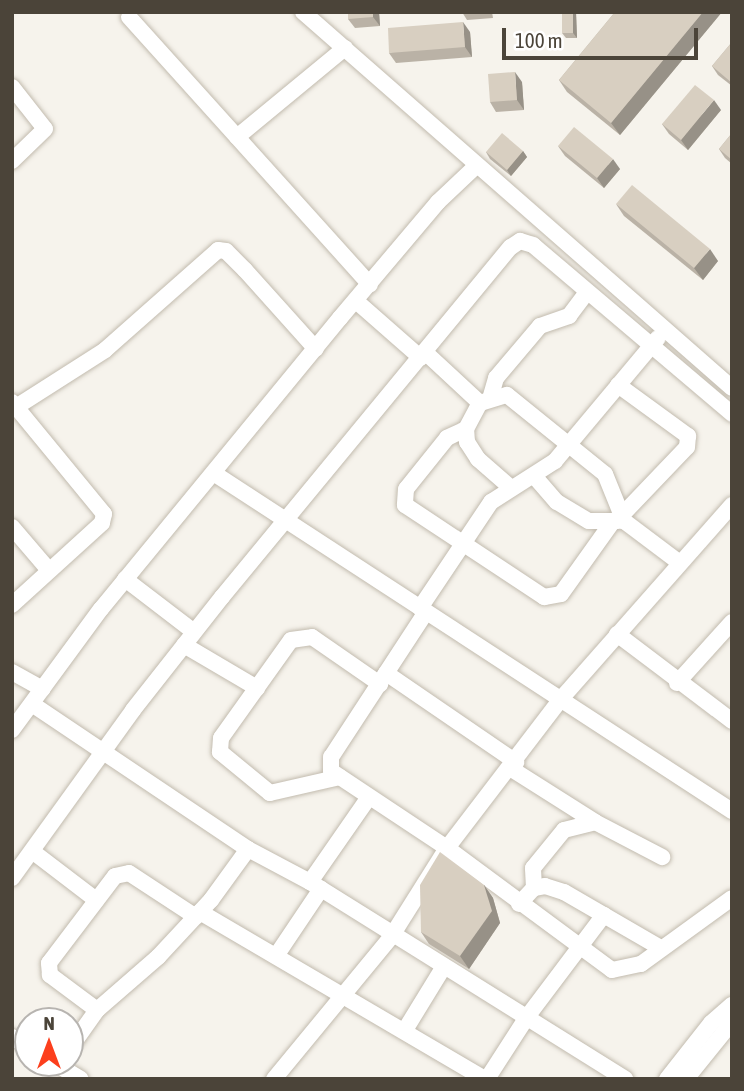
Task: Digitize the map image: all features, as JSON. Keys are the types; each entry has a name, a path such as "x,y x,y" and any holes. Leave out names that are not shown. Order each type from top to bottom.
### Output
{"street":[{"path":"303,12 475,167 732,388"},
{"path":"129,17 370,285"},
{"path":"237,137 345,48"},
{"path":"12,87 45,129 12,161"},
{"path":"12,730 125,579 215,474 438,202 475,167"},
{"path":"12,878 189,639 520,241 533,245 732,414"},
{"path":"12,605 47,568 102,523 104,514 16,411 105,350 218,250 226,251 245,270 316,349"},
{"path":"587,292 569,316 540,326 496,378 485,401 466,429 447,438 403,497 405,505 544,597 561,594 620,518 687,447 688,436 618,385"},
{"path":"356,301 485,401 515,397 611,480 620,518 680,563"},
{"path":"664,331 569,444 535,477 510,487 491,502 331,757 329,767 447,848 519,904 612,970 625,970 641,964 659,947 732,898"},
{"path":"466,429 467,442 478,459 510,487"},
{"path":"215,474 732,811"},
{"path":"535,477 557,502 589,521 620,518"},
{"path":"274,1079 342,993 391,937 447,848 560,701 732,505"},
{"path":"12,527 47,568"},
{"path":"125,579 189,639 257,688"},
{"path":"677,683 732,622"},
{"path":"617,634 677,683 732,721"},
{"path":"340,777 270,793 220,752 221,738 291,640 312,637 383,678 595,822 662,857"},
{"path":"12,672 43,689"},
{"path":"32,704 102,754 248,849 316,886 391,937 527,1017 625,1079"},
{"path":"276,956 369,797"},
{"path":"534,888 533,868 564,830 595,822"},
{"path":"84,1028 97,1010 158,957 198,915 248,849"},
{"path":"32,851 96,900"},
{"path":"97,1010 50,975 49,963 115,876 129,873 198,915 342,993 486,1079 527,1017 604,915"},
{"path":"519,904 534,888 545,886 564,892 659,947"},
{"path":"405,1030 443,968"},
{"path":"667,1079 711,1023 732,1005"},
{"path":"686,1079 732,1022"}],"building":[{"path":"348,12 373,12 373,17 348,19"},
{"path":"562,12 573,12 573,33 562,33"},
{"path":"615,12 703,12 611,123 559,80"},
{"path":"463,22 465,47 389,53 388,28"},
{"path":"732,42 732,83 712,66"},
{"path":"515,72 517,100 490,102 488,74"},
{"path":"695,85 714,100 681,140 662,124"},
{"path":"574,127 613,159 597,178 558,146"},
{"path":"502,133 523,151 507,170 486,152"},
{"path":"732,133 732,160 719,149"},
{"path":"632,185 710,249 694,268 616,204"},
{"path":"440,852 484,885 492,911 460,956 421,932 420,885"}]}
